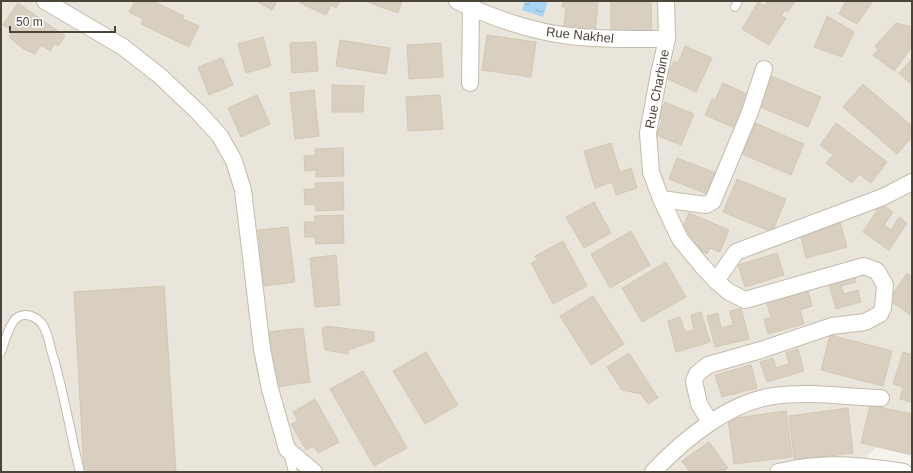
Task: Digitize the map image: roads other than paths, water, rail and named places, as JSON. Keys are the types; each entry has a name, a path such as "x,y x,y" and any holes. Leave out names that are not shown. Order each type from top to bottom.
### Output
{"street":[{"path":"45,1 123,47 160,76 198,112 220,136 234,161 243,190 263,356 270,389 287,449 314,472"},
{"name":"Rue Nakhel","path":"456,1 471,8 538,30 569,36 604,39 667,39"},
{"name":"Rue Charbine","path":"666,1 667,39 648,134 651,172 661,199 680,239 716,281 730,292 745,300 864,266 877,271 885,285 883,308 880,314 865,322 832,326 761,350 708,365 697,374 694,381 699,404 710,422"},
{"path":"470,83 471,8"},
{"path":"661,199 706,205 713,201 750,112 764,69"},
{"path":"716,281 736,252 883,197 912,182"},
{"path":"652,472 672,451 710,422 747,404 773,396 799,394 880,398"},
{"path":"778,472 798,467 826,464 868,466 904,472"}],"lane":[{"path":"1,352 13,322 17,317 29,315 42,323 57,368 80,472"},
{"path":"287,449 293,472"}],"water":[{"path":"525,1 548,1 543,17 522,10"}]}
